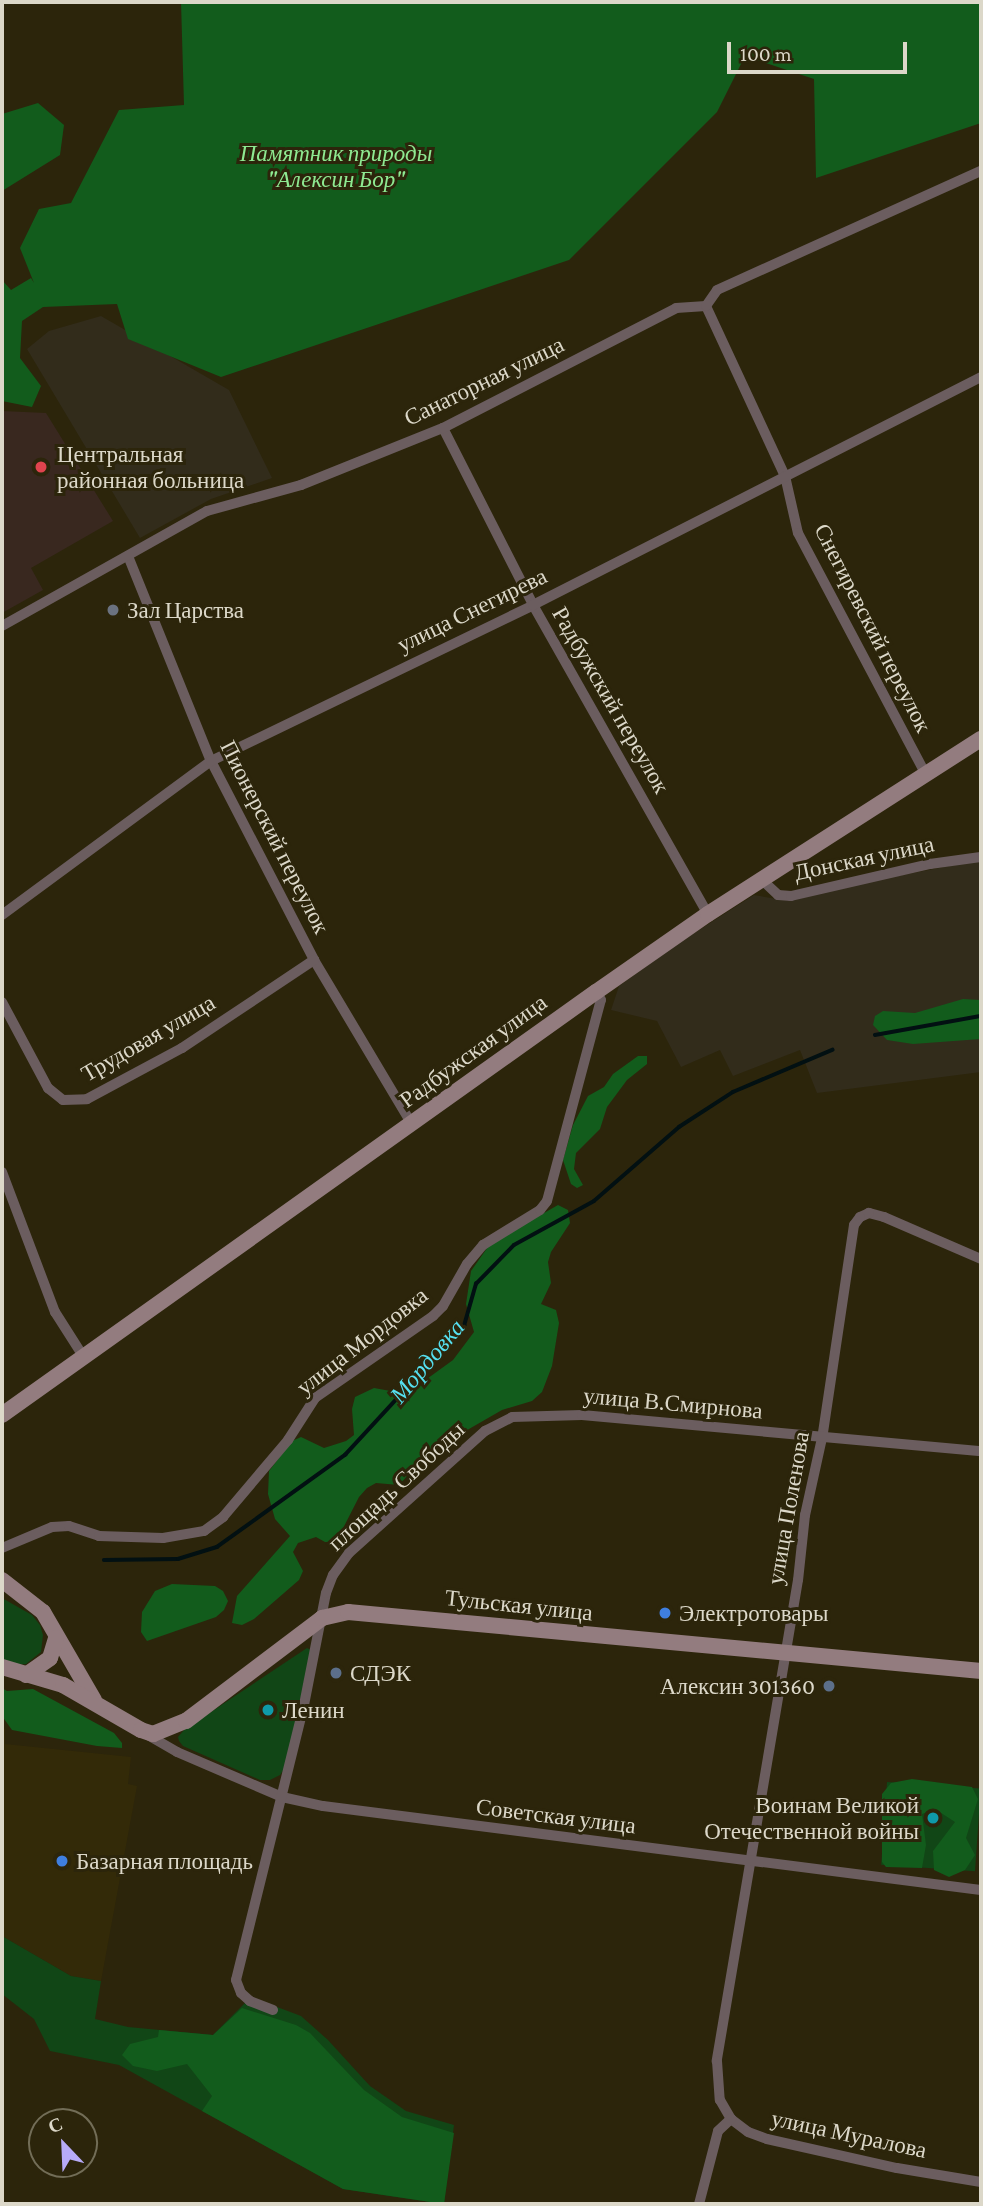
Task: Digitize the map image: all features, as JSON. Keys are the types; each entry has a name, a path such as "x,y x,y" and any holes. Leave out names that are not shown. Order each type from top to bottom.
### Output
{"main road":[{"name":"Радбужская улица","path":"2,1415 596,992 708,915 981,739"},
{"path":"2,1580 43,1612 97,1704"},
{"name":"Тульская улица","path":"141,1730 153,1734 167,1731 186,1721 322,1618 348,1612 981,1671"},
{"path":"26,1675 50,1658 56,1638"},
{"path":"2,1667 63,1685 141,1730"}],"street":[{"path":"706,306 717,290 981,171"},
{"name":"Санаторная улица","path":"2,626 207,511 301,485 443,428 676,309 706,306"},
{"name":"Снегиревский переулок","path":"706,306 785,476 798,533 926,775"},
{"name":"улица Снегирева","path":"2,915 211,761 533,604 981,377"},
{"name":"Радбужский переулок","path":"443,428 533,604 708,915"},
{"name":"Пионерский переулок","path":"128,556 211,761 314,960 411,1124"},
{"name":"Донская улица","path":"762,880 778,895 791,896 930,864 981,857"},
{"name":"Трудовая улица","path":"2,1002 48,1088 63,1100 87,1099 182,1048 314,960"},
{"name":"улица Мордовка","path":"2,1548 52,1527 69,1526 99,1536 163,1538 204,1531 223,1517 288,1440 315,1398 433,1316 443,1306 467,1264 484,1245 540,1210 547,1201 601,1000 596,992"},
{"path":"2,1172 55,1312 83,1356"},
{"name":"улица Поленова","path":"731,2119 720,2100 717,2061 798,1580 805,1515 821,1438 854,1225 860,1217 869,1213 884,1217 981,1259"},
{"name":"улица В.Смирнова","path":"529,1414 582,1415 698,1428 732,1427 821,1438 981,1451"},
{"name":"площадь Свободы","path":"272,2010 250,2001 241,1993 236,1980 282,1797 326,1593 333,1575 349,1553 485,1431 499,1421 529,1414"},
{"name":"Советская улица","path":"141,1730 177,1752 282,1797 371,1814 981,1891"},
{"path":"699,2204 718,2131 731,2119"},
{"name":"улица Муралова","path":"731,2119 748,2132 767,2139 981,2182"}],"shaded area":[{"path":"101,316 229,390 272,478 211,499 140,538 27,349 49,331"},
{"name":"Центральная районная больница","path":"2,411 46,413 113,521 31,568 43,590 2,613"},
{"path":"981,860 981,1072 817,1093 800,1050 733,1076 720,1050 681,1067 657,1021 611,1010 619,986 677,944 754,895 777,899"},
{"name":"Базарная площадь","path":"2,1729 5,1729 5,1744 131,1757 128,1784 137,1786 101,1981 71,1976 2,1936"}],"green space":[{"name":"Памятник природы \"Алексин Бор\"","path":"181,2 981,2 981,123 816,178 814,79 745,56 717,112 569,260 221,377 128,339 117,304 43,307 22,321 20,358 41,386 32,407 2,401 2,280 11,290 31,278 34,283 20,248 39,209 71,203 119,110 184,105"},
{"path":"38,103 64,125 60,155 2,191 2,114"},
{"path":"963,999 981,1000 981,1039 913,1044 887,1040 873,1025 875,1016 883,1011 915,1013"},
{"path":"638,1056 647,1056 647,1064 627,1080 607,1107 600,1129 576,1153 574,1169 583,1185 577,1188 571,1184 563,1160 573,1125 588,1096 604,1087 613,1074"},
{"path":"558,1205 568,1210 570,1223 551,1252 548,1262 551,1283 541,1304 556,1310 559,1323 552,1366 542,1392 532,1401 502,1410 429,1452 399,1485 376,1483 367,1488 359,1497 336,1542 325,1542 316,1537 298,1543 293,1552 303,1571 299,1580 254,1619 242,1625 232,1623 237,1596 290,1536 275,1519 268,1494 269,1471 292,1441 301,1437 324,1448 346,1441 354,1435 352,1409 355,1397 374,1388 396,1392 413,1389 453,1360 474,1332 466,1304 471,1271 490,1244"},
{"path":"172,1584 215,1586 223,1591 228,1601 224,1610 216,1617 147,1641 141,1632 142,1612 155,1591"},
{"path":"2,1598 32,1615 40,1625 43,1635 41,1652 26,1664 15,1665 2,1660"},
{"path":"307,1648 311,1650 286,1766 280,1775 270,1780 260,1780 183,1746 179,1741 178,1737 184,1730"},
{"path":"2,1688 7,1691 33,1689 114,1733 122,1743 122,1748 12,1730 2,1716"},
{"path":"912,1779 972,1787 978,1799 966,1838 975,1855 965,1870 949,1877 934,1870 933,1851 955,1822 935,1809 922,1814 926,1845 922,1868 886,1867 882,1862 882,1794 891,1783"},
{"path":"887,1782 981,1789 975,1871 881,1865"},
{"path":"2,1936 71,1976 101,1981 95,2019 128,2027 213,2035 251,1997 301,2016 328,2040 370,2086 406,2111 454,2125 444,2204 343,2189 119,2065 50,2051 34,2019 2,1994"},
{"path":"242,2008 296,2025 310,2033 364,2090 402,2117 454,2133 444,2204 343,2189 202,2111 212,2096 187,2064 157,2071 133,2066 122,2055 130,2044 158,2037 159,2030 213,2035"}],"waterway":[{"name":"Мордовка","path":"875,1035 981,1016"},
{"name":"Мордовка","path":"104,1560 178,1559 217,1547 345,1455 464,1326 476,1284 514,1245 594,1201 679,1127 733,1092 832,1050"}],"place":[{"name":"Центральная районная больница","path":"41,467"},
{"name":"Зал Царства","path":"113,610"},
{"name":"Электротовары","path":"665,1613"},
{"name":"СДЭК","path":"336,1673"},
{"name":"Алексин 301360","path":"829,1686"},
{"name":"Ленин","path":"268,1710"},
{"name":"Воинам Великой Отечественной войны","path":"933,1818"},
{"name":"Базарная площадь","path":"62,1861"}]}
